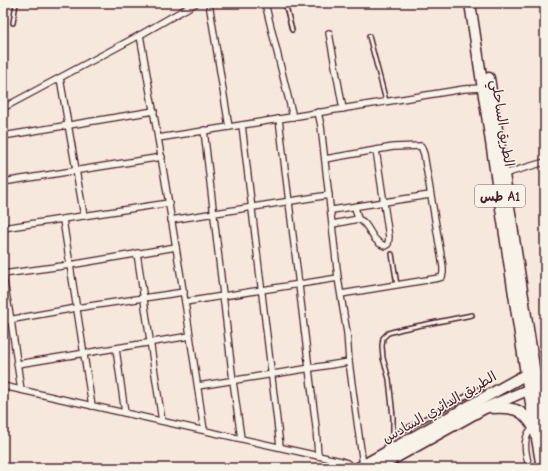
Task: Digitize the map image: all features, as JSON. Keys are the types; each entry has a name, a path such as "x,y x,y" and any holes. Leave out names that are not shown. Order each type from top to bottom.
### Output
{"highway":[{"name":"الطريق الساحلي","path":"470,3 477,22 504,174 532,374"},
{"name":"الطريق الساحلي","path":"477,3 477,22 483,88 532,374"},
{"path":"532,374 530,389 541,463"},
{"path":"532,374 545,438"},
{"name":"الطريق الدائري السادس","path":"377,468 532,374"},
{"name":"الطريق الدائري السادس","path":"361,467 480,405 530,389"},
{"path":"480,405 516,409 529,419 536,432"}],"street":[{"path":"3,108 140,35 196,3"},
{"path":"209,3 229,127"},
{"path":"265,3 293,117"},
{"path":"329,33 343,109"},
{"path":"140,35 186,302 204,430"},
{"path":"60,78 84,216"},
{"path":"158,138 464,89 483,88"},
{"path":"3,136 154,111"},
{"path":"318,112 322,126 338,278 347,333 361,467"},
{"path":"279,119 318,456"},
{"path":"242,125 250,207 280,446"},
{"path":"204,130 241,438"},
{"path":"325,159 393,147 421,146 424,154 443,267 442,277 341,294"},
{"path":"333,224 358,219 362,220 374,239 381,245 386,245 389,237 376,150"},
{"path":"3,182 162,157"},
{"path":"504,174 545,162"},
{"path":"172,220 329,195"},
{"path":"332,210 430,195"},
{"path":"3,228 169,203"},
{"path":"355,207 358,219"},
{"path":"63,220 92,406"},
{"path":"21,390 3,276 176,247"},
{"path":"137,253 162,421"},
{"path":"186,302 338,278"},
{"path":"3,321 76,308 184,292"},
{"path":"18,364 190,336"},
{"path":"116,349 125,413"},
{"path":"198,386 349,362"},
{"path":"3,386 341,460 352,468"},
{"path":"529,468 525,441 529,432 536,432"},
{"path":"527,460 541,463"}],"lane":[{"path":"13,23 16,3"},
{"path":"285,3 292,30"},
{"path":"369,36 386,101"},
{"path":"392,254 397,285"},
{"path":"393,436 393,417 389,379 383,358 383,338 388,333 402,329 472,315"},
{"path":"388,452 386,443 393,436 483,387"}]}
